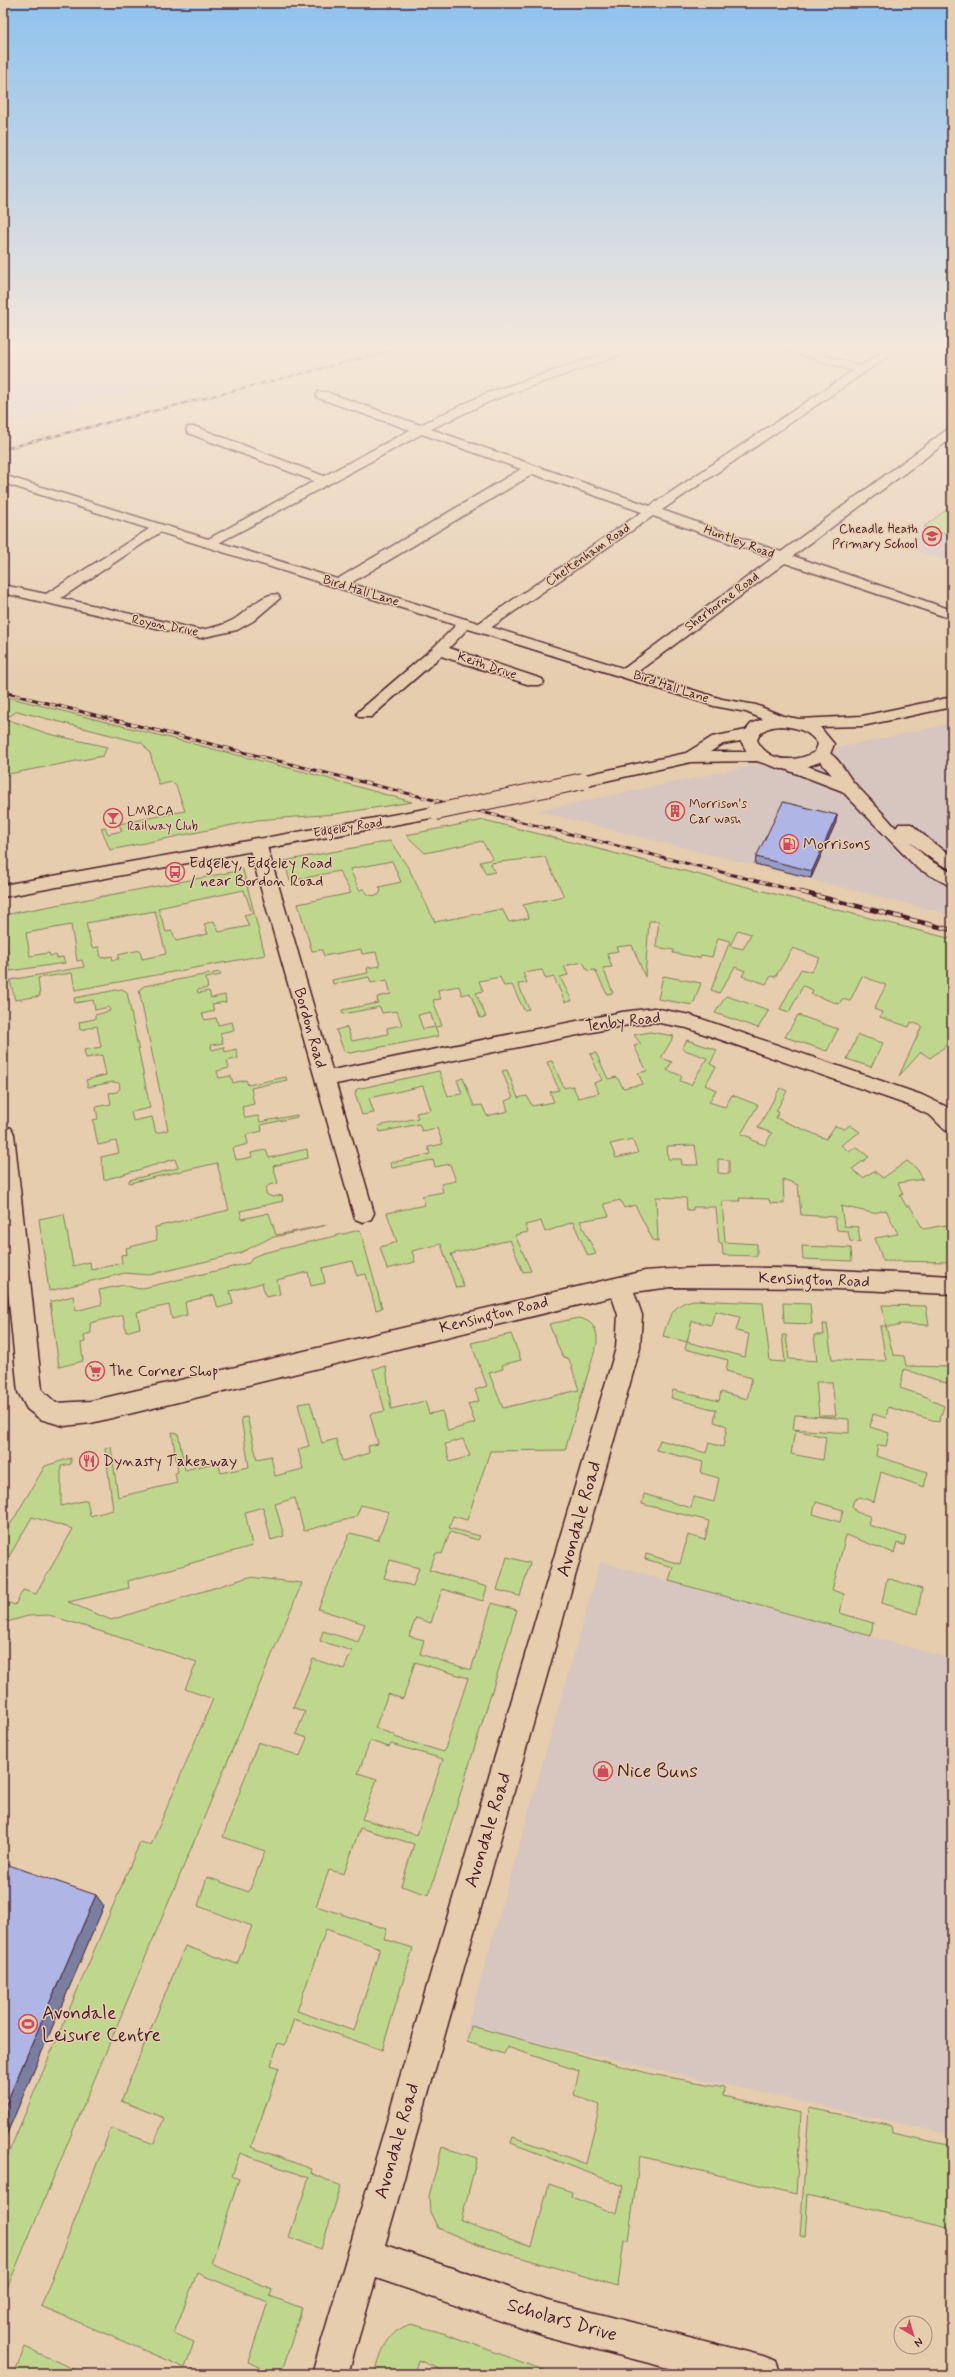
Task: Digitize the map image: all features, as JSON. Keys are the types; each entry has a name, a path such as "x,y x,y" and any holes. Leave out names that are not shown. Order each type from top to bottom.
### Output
{"street":[{"path":"270,460 323,480"},
{"path":"208,543 361,460"},
{"name":"Huntley Road","path":"506,460 782,557 952,614"},
{"name":"Cheltenham Road","path":"482,628 728,460"},
{"name":"Sherborne Road","path":"627,673 914,460"},
{"path":"339,584 531,469"},
{"name":"Bird Hall Lane","path":"3,479 720,703 750,708 780,721"},
{"path":"49,599 157,528"},
{"name":"Royon Drive","path":"3,589 200,634 218,633 238,625 273,598"},
{"name":"Keith Drive","path":"365,714 439,650 466,623"},
{"name":"Keith Drive","path":"439,650 536,682"},
{"name":"Edgeley Road","path":"691,757 718,740 751,733 759,726 780,721 802,723 862,721 952,702"},
{"path":"720,703 751,733 750,746 761,756"},
{"name":"Edgeley Road","path":"3,891 257,843 436,812 583,782 691,757 731,758 761,756 788,764 808,762 862,721"},
{"name":"Edgeley Road","path":"802,723 820,734 824,749"},
{"path":"824,749 848,787 923,864 952,881"},
{"path":"788,764 848,787"},
{"path":"862,800 952,863"},
{"name":"Bordon Road","path":"257,843 363,1213"},
{"name":"Tenby Road","path":"324,1079 622,1019 665,1016 715,1030 915,1100 938,1111 952,1124"},
{"name":"Kensington Road","path":"3,1134 30,1392 35,1403 45,1410 69,1415 91,1412 620,1285 671,1278 813,1280 952,1285"},
{"name":"Avondale Road","path":"330,2374 628,1348 630,1315 620,1285"},
{"name":"Scholars Drive","path":"364,2256 545,2318 763,2374"}],"shaded area":[{"name":"Cheadle Heath Primary School","path":"952,505 952,563 901,546 924,527"},
{"path":"952,723 952,915 537,811 870,741"},
{"path":"600,1562 952,1659 952,2135 467,2027"}],"green space":[{"path":"952,505 952,537 924,527"},
{"path":"3,696 305,772 412,802 335,814 257,820 110,850 101,828 105,827 108,834 122,831 119,824 185,811 176,786 172,782 159,785 150,753 142,743 17,711 10,716 3,714"},
{"path":"3,718 49,734 107,747 103,756 3,775"},
{"path":"484,820 952,939 952,1018 947,1023 952,1026 952,1041 930,1058 921,1052 899,1076 922,1026 911,1022 909,1027 880,1017 882,1012 874,1009 886,985 862,976 850,1001 842,999 839,1004 811,994 813,990 803,986 789,1012 780,1009 801,969 811,972 820,958 793,948 775,977 771,976 766,984 742,976 745,971 735,967 719,993 711,990 730,941 718,938 712,957 701,955 700,958 673,953 674,950 656,947 659,921 649,921 645,977 632,945 616,947 618,951 607,953 612,967 603,968 613,993 607,994 595,970 588,971 583,962 564,966 568,975 560,977 572,1001 565,1002 554,977 546,979 542,970 523,973 527,983 518,984 529,1009 524,1010 512,985 504,986 500,977 479,981 483,991 476,993 486,1017 480,1018 470,993 462,995 459,986 437,990 441,999 433,1000 442,1026 435,1027 439,1036 350,1053 344,1051 336,1030 347,1027 352,1041 388,1034 387,1028 402,1025 397,1011 382,1013 380,1007 343,1014 342,1010 378,1003 377,997 391,994 387,980 371,983 369,977 333,984 332,980 368,973 367,968 380,966 376,952 362,954 361,949 324,956 322,950 312,951 298,904 351,893 339,871 290,881 284,861 390,841 409,869 435,922 502,909 509,922 529,918 523,905 564,896 545,857 490,863 495,872 486,874 480,862 493,859 482,841 425,853 406,835","holes":["392,861 401,882 379,887 381,890 379,895 370,895 364,889 359,890 350,869","738,930 751,934 743,949 730,946","430,1012 435,1027 423,1029 418,1015"]},
{"path":"243,870 265,955 75,990 72,973 38,978 40,996 15,1000 10,980 84,967 82,960 77,961 71,925 26,933 30,956 49,953 50,956 56,955 57,958 63,957 65,963 10,971 3,915","holes":["244,890 252,913 244,915 249,926 219,932 214,921 204,924 208,934 176,941 172,931 166,932 158,908","155,911 166,954 142,959 140,950 118,955 119,959 113,960 112,956 101,958 99,947 92,948 86,923"]},
{"path":"220,972 221,975 206,978 208,988 197,990 198,993 209,991 211,998 225,995 226,1002 212,1004 214,1011 202,1014 205,1020 216,1018 218,1025 232,1022 234,1030 220,1033 223,1043 211,1045 212,1050 224,1047 225,1052 236,1049 238,1058 227,1061 229,1068 217,1071 219,1078 231,1076 233,1083 246,1080 248,1085 286,1077 287,1080 251,1088 254,1104 242,1107 245,1118 258,1116 260,1122 297,1115 297,1117 261,1125 262,1131 246,1135 248,1144 233,1148 236,1160 252,1157 251,1153 266,1150 269,1158 307,1149 308,1158 273,1166 278,1183 269,1185 265,1189 267,1195 273,1197 282,1195 283,1201 240,1211 242,1219 269,1213 276,1235 327,1225 270,1238 240,1253 149,1275 125,1273 49,1291 39,1219 64,1214 73,1266 90,1262 91,1270 122,1263 121,1255 127,1254 126,1248 157,1240 155,1227 229,1210 217,1163 129,1183 129,1180 178,1168 175,1159 104,1180 101,1157 119,1153 116,1141 98,1145 93,1120 98,1119 96,1107 111,1104 109,1093 117,1092 120,1088 119,1083 113,1082 88,1087 86,1080 106,1075 102,1055 86,1058 84,1050 101,1047 97,1026 80,1030 79,1022 95,1019 95,1015 110,1011 109,1007 95,1010 93,1000 75,1003 74,998 122,989 127,992 150,1108 131,1112 133,1121 152,1117 156,1133 168,1130 139,990 144,986"},
{"path":"663,976 701,983 693,1005 658,999"},
{"path":"726,996 769,1010 758,1028 715,1013"},
{"path":"798,1015 838,1029 827,1051 785,1037"},
{"path":"650,1032 674,1036 661,1058 672,1062 667,1070 682,1076 680,1081 691,1085 707,1058 682,1049 687,1040 717,1050 710,1064 716,1067 705,1085 716,1090 709,1102 725,1107 732,1095 758,1105 741,1134 752,1138 751,1140 765,1145 772,1133 758,1128 780,1088 787,1091 776,1111 779,1112 776,1118 826,1139 835,1126 845,1129 850,1125 860,1132 841,1145 849,1152 856,1147 869,1157 852,1169 863,1178 874,1171 883,1178 907,1161 917,1169 923,1179 898,1183 903,1194 900,1195 906,1206 910,1206 923,1229 952,1224 952,1262 883,1261 875,1238 898,1234 886,1210 873,1213 841,1206 844,1226 858,1227 860,1242 850,1241 848,1231 837,1230 835,1217 801,1215 798,1185 783,1179 784,1204 770,1203 769,1199 739,1198 740,1201 722,1201 725,1242 757,1244 757,1256 723,1255 722,1243 719,1243 716,1207 693,1207 693,1210 687,1210 686,1198 656,1197 658,1241 653,1240 635,1205 624,1208 620,1200 604,1204 609,1216 580,1221 596,1254 588,1256 573,1222 545,1232 541,1221 525,1225 528,1232 515,1235 531,1271 523,1272 510,1240 451,1254 464,1287 456,1288 441,1244 412,1251 415,1262 387,1269 380,1247 397,1242 387,1213 425,1205 422,1196 443,1192 441,1184 456,1181 450,1164 435,1167 433,1160 392,1168 390,1163 430,1154 428,1147 443,1144 437,1128 422,1131 419,1124 380,1132 378,1126 418,1118 416,1113 431,1110 423,1086 369,1098 374,1113 362,1115 355,1094 357,1089 439,1071 448,1096 462,1094 457,1080 463,1078 474,1106 482,1105 487,1116 508,1111 505,1101 513,1098 502,1071 507,1070 518,1098 527,1096 532,1106 554,1102 550,1092 559,1090 547,1062 552,1061 564,1088 573,1086 578,1098 599,1093 594,1083 602,1080 590,1054 596,1053 608,1079 617,1077 623,1088 643,1084 638,1073 647,1071 634,1046 641,1044 634,1035","holes":["632,1139 638,1153 616,1158 610,1144","695,1145 698,1165 682,1165 681,1159 668,1159 667,1146","718,1159 729,1160 729,1174 718,1173"]},
{"path":"858,1035 883,1043 871,1067 847,1059"},
{"path":"360,1230 382,1308 376,1310 366,1274 357,1276 352,1261 322,1268 325,1283 311,1286 308,1272 277,1280 280,1294 266,1297 262,1283 230,1291 233,1304 218,1308 214,1295 185,1302 187,1315 172,1319 169,1305 137,1312 140,1328 126,1332 123,1315 90,1323 91,1333 84,1335 85,1342 81,1343 83,1361 59,1367 50,1302 73,1296 76,1311 102,1304 99,1290 124,1285 139,1289 249,1263 253,1257 263,1253"},
{"path":"802,1246 851,1248 852,1261 803,1259"},
{"path":"694,1300 763,1303 770,1361 785,1362 782,1335 786,1335 789,1359 817,1361 814,1335 824,1335 823,1324 827,1324 832,1360 886,1361 880,1326 886,1326 893,1355 904,1356 906,1366 952,1367 952,1385 904,1369 900,1388 930,1398 930,1400 944,1406 939,1422 888,1407 886,1418 873,1414 870,1427 889,1433 886,1446 878,1445 876,1456 928,1472 924,1487 881,1472 874,1502 860,1497 854,1500 852,1506 856,1512 870,1516 868,1525 906,1537 904,1545 897,1543 894,1553 846,1535 832,1590 844,1594 840,1613 873,1623 871,1636 669,1581 673,1567 645,1559 646,1554 680,1564 688,1535 705,1540 709,1521 642,1504 644,1494 691,1508 694,1497 714,1502 719,1478 701,1473 703,1462 656,1450 660,1440 706,1453 709,1443 723,1447 727,1426 714,1422 716,1410 671,1398 673,1390 719,1401 721,1392 747,1399 752,1378 726,1371 728,1360 685,1349 687,1342 663,1336 672,1312 687,1302","holes":["715,1311 740,1317 736,1331 749,1334 745,1357 687,1342 692,1321 711,1325","816,1382 832,1382 836,1416 819,1416","795,1415 849,1419 849,1433 793,1429","795,1430 826,1437 823,1460 791,1454","816,1502 843,1510 840,1522 813,1514"]},
{"path":"783,1303 810,1304 812,1324 784,1323"},
{"path":"882,1305 926,1306 929,1325 899,1324 899,1326 886,1326"},
{"path":"578,1318 583,1319 593,1326 597,1338 597,1343 565,1450 490,1451 467,1520 453,1516 449,1528 480,1536 478,1540 450,1532 442,1554 436,1553 429,1570 487,1587 483,1601 442,1589 431,1623 416,1618 409,1636 424,1640 420,1654 471,1670 492,1603 517,1610 429,1895 401,1886 414,1844 360,1828 344,1874 329,1870 316,1906 387,1929 384,1939 413,1948 382,2050 294,2019 285,2045 278,2043 271,2065 279,2068 251,2147 312,2169 311,2173 341,2186 321,2249 289,2237 309,2178 240,2153 232,2176 239,2179 211,2264 272,2289 270,2296 302,2308 281,2374 276,2374 248,2362 268,2302 197,2273 174,2333 194,2342 185,2368 41,2306 111,2128 154,2144 164,2118 121,2101 185,1946 237,1964 252,1926 198,1906 207,1877 249,1892 265,1851 223,1837 258,1742 300,1756 307,1738 296,1734 305,1712 293,1707 313,1659 344,1669 352,1651 320,1641 323,1631 358,1642 365,1624 318,1609 350,1533 378,1540 389,1512 361,1505 356,1517 304,1531 295,1498 275,1504 284,1536 271,1540 263,1507 245,1512 252,1546 128,1581 129,1588 68,1602 111,1620 249,1577 302,1583 3,2298 3,2166 140,1842 151,1845 213,1699 185,1689 197,1662 49,1615 28,1616 3,1623 3,1601 15,1605 23,1590 36,1594 73,1529 32,1517 3,1567 3,1537 45,1466 71,1458 71,1464 61,1466 61,1506 87,1500 90,1516 113,1510 105,1448 111,1447 118,1497 177,1483 175,1473 178,1472 172,1432 178,1433 185,1470 218,1462 221,1473 249,1467 241,1418 247,1417 257,1459 271,1456 275,1476 303,1469 298,1449 309,1446 298,1404 310,1402 322,1443 336,1439 342,1461 369,1453 368,1446 378,1444 370,1414 385,1411 373,1369 386,1366 391,1409 425,1401 429,1414 442,1411 448,1431 475,1423 468,1404 479,1401 475,1390 487,1386 471,1343 511,1334 521,1360 502,1365 503,1369 489,1373 503,1408 579,1390 569,1359 562,1356 549,1324","holes":["463,1439 470,1456 450,1462 445,1444","390,1560 419,1568 413,1586 384,1578","415,1662 468,1678 444,1752 394,1737 395,1735 375,1728 388,1694 403,1699","370,1741 389,1747 391,1744 443,1759 417,1835 362,1819 377,1779 358,1773","326,1929 380,1948 354,2031 297,2011"]},
{"path":"507,1557 530,1563 520,1596 497,1590"},
{"path":"887,1578 922,1589 917,1614 882,1603"},
{"path":"471,2026 651,2074 724,2087 723,2096 801,2113 796,2194 640,2156 628,2240 624,2240 618,2286 478,2245 438,2228 430,2212 429,2196 442,2147 477,2158 461,2221 532,2247 549,2184 572,2192 571,2197 617,2214 623,2186 511,2143 513,2137 586,2164 600,2105 574,2095 579,2071 507,2047 504,2054 467,2042"},
{"path":"809,2108 892,2125 893,2133 952,2146 952,2229 808,2194 805,2237 800,2236"},
{"path":"411,2324 446,2334 554,2374 451,2374 418,2360 414,2374 375,2374 386,2343 396,2332"},
{"path":"25,2347 84,2374 14,2374"}],"building":[{"name":"Morrisons","path":"783,802 837,815 812,871 756,857"},
{"name":"Avondale Leisure Centre","path":"3,1863 96,1895 3,2111"}],"railway":[{"path":"3,692 805,893"},
{"path":"801,892 952,930"}],"place":[{"name":"Cheadle Heath Primary School","path":"932,536"},
{"name":"Morrison's Car wash","path":"675,811"},
{"name":"LMRCA Railway Club","path":"113,818"},
{"name":"Morrisons","path":"789,844"},
{"name":"Edgeley, Edgeley Road / near Bordon Road","path":"175,872"},
{"name":"The Corner Shop","path":"95,1371"},
{"name":"Dynasty Takeaway","path":"89,1461"},
{"name":"Nice Buns","path":"603,1771"},
{"name":"Avondale Leisure Centre","path":"28,2024"}]}
